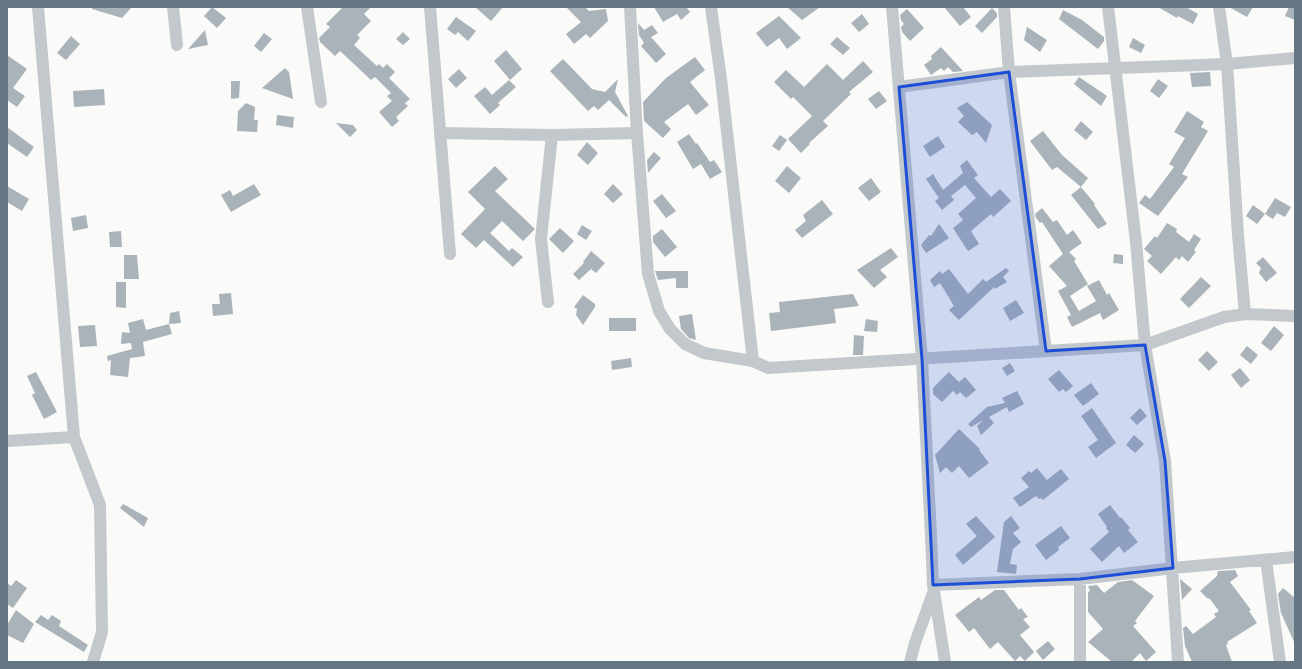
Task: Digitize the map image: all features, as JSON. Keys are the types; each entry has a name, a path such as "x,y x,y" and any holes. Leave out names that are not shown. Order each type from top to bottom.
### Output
{"street":[{"path":"38,7 74,437 100,505 102,632 93,662"},
{"path":"173,7 177,45"},
{"path":"306,7 321,102"},
{"path":"430,7 450,254"},
{"path":"630,7 637,133 648,274 659,311 670,329 685,344 704,353 753,361 768,368 1146,345 1224,316 1245,314 1295,316"},
{"path":"711,7 721,79 753,361"},
{"path":"892,7 922,359 933,588 945,662"},
{"path":"1004,7 1009,72 1046,351"},
{"path":"1108,7 1136,242 1146,345 1165,461 1178,662"},
{"path":"1219,7 1227,64 1238,235 1245,314"},
{"path":"899,87 1009,72 1227,64 1295,58"},
{"path":"440,133 552,135 637,133"},
{"path":"548,302 541,239 552,135"},
{"path":"7,441 74,437"},
{"path":"933,588 1080,579 1173,568 1295,557"},
{"path":"1266,560 1280,662"},
{"path":"1080,579 1080,662"},
{"path":"910,662 933,588"}],"highlighted area":[{"path":"1009,72 1046,351 1145,345 1165,461 1173,568 1080,579 933,585 922,359 899,87"}],"building":[{"path":"92,7 132,7 122,18 92,9"},
{"path":"212,7 226,18 217,28 204,16"},
{"path":"343,7 371,7 364,14 371,21 357,35 360,38 354,45 377,66 379,64 383,68 387,64 395,72 389,78 410,99 405,103 408,106 396,117 399,121 392,127 379,112 392,101 387,96 391,93 375,77 371,80 340,51 335,56 320,42 319,38 330,27 326,24"},
{"path":"475,7 503,7 491,21"},
{"path":"566,7 585,7 589,11 606,9 608,21 590,38 586,34 574,44 566,34 581,22"},
{"path":"654,7 689,7 687,8 690,12 681,20 677,14 663,22"},
{"path":"787,7 820,7 802,20"},
{"path":"944,7 963,7 971,17 960,26"},
{"path":"1158,7 1186,7 1198,14 1193,24 1178,16 1177,18"},
{"path":"1229,7 1253,7 1247,17"},
{"path":"1289,7 1295,7 1295,20 1285,16"},
{"path":"992,8 997,13 997,17 982,33 975,26"},
{"path":"907,9 924,28 910,41 902,32 901,27 904,24 900,15"},
{"path":"1063,10 1082,20 1104,37 1104,41 1098,49 1059,19"},
{"path":"862,14 869,24 859,32 851,23"},
{"path":"779,16 801,38 787,49 779,38 767,47 756,33"},
{"path":"456,17 476,31 468,41 458,32 455,35 447,29"},
{"path":"638,23 644,30 652,25 658,33 651,37 666,54 656,63 641,46 644,43 639,35"},
{"path":"1027,27 1047,40 1040,52 1024,40"},
{"path":"205,30 208,45 188,49"},
{"path":"403,32 410,39 403,45 396,39"},
{"path":"264,33 272,39 261,52 254,46"},
{"path":"71,36 80,44 66,60 57,53"},
{"path":"837,37 850,48 843,55 830,44"},
{"path":"1133,38 1145,45 1141,53 1129,47"},
{"path":"941,47 963,71 953,72 948,67 944,71 941,68 931,75 924,65 932,59 931,56"},
{"path":"506,50 522,69 510,80 494,61"},
{"path":"7,55 27,69 13,88 25,96 17,107 7,100"},
{"path":"695,57 705,70 690,82 709,105 696,115 688,104 664,122 671,129 663,138 644,121 643,102 666,78"},
{"path":"563,59 592,89 605,92 618,79 615,92 628,116 626,117 609,100 598,110 594,106 588,111 550,71"},
{"path":"863,61 873,72 849,92 851,94 823,121 828,126 809,143 810,144 801,153 788,139 812,116 793,97 791,99 774,82 786,70 804,87 827,64 843,80"},
{"path":"285,68 289,72 293,99 262,88"},
{"path":"459,69 467,78 456,88 448,79"},
{"path":"1210,72 1211,86 1192,87 1190,73"},
{"path":"1079,77 1107,96 1101,106 1074,84"},
{"path":"1158,79 1168,86 1159,98 1150,91"},
{"path":"509,80 516,87 498,103 500,105 490,114 474,96 485,87 492,95"},
{"path":"231,81 240,81 239,98 231,99"},
{"path":"104,89 105,105 74,107 73,91"},
{"path":"879,91 887,101 876,109 868,99"},
{"path":"967,102 992,125 986,143 977,132 972,135 958,122 964,116 957,108"},
{"path":"246,103 255,107 254,120 258,120 257,132 237,131 238,111"},
{"path":"1187,111 1204,122 1201,127 1208,131 1182,174 1188,177 1158,216 1139,203 1145,195 1150,199 1174,167 1169,164 1185,138 1174,132"},
{"path":"277,115 294,117 293,128 276,125"},
{"path":"1081,121 1093,132 1086,140 1074,130"},
{"path":"336,123 353,125 357,130 350,137"},
{"path":"7,127 34,147 27,157 7,143"},
{"path":"1043,131 1062,155 1088,178 1081,187 1057,167 1052,170 1030,141"},
{"path":"689,134 710,162 714,160 722,172 710,179 701,164 693,169 677,142"},
{"path":"780,135 787,140 779,151 772,146"},
{"path":"938,136 945,147 930,157 923,146"},
{"path":"587,142 598,153 588,165 577,155"},
{"path":"654,152 661,158 648,173 647,160"},
{"path":"967,160 978,175 974,178 991,197 1000,189 1011,201 993,217 991,214 971,231 979,244 968,251 953,228 963,220 958,214 976,198 965,185 951,196 954,200 942,210 935,201 939,198 926,179 933,174 943,190 963,173 960,166"},
{"path":"495,166 508,179 495,191 535,229 523,241 502,221 490,233 509,251 512,248 523,257 513,267 484,240 476,248 461,234 485,209 468,192"},
{"path":"787,166 801,178 789,193 775,181"},
{"path":"871,178 881,192 869,201 858,188"},
{"path":"254,184 261,195 231,212 221,195 230,190 233,196"},
{"path":"613,184 623,194 613,203 604,194"},
{"path":"7,186 29,199 22,211 7,202"},
{"path":"1081,187 1095,204 1094,205 1107,224 1098,229 1071,195"},
{"path":"662,194 676,211 666,218 653,201"},
{"path":"1275,198 1291,207 1285,217 1277,213 1273,219 1265,214"},
{"path":"822,200 833,214 802,238 795,230 806,221 803,215"},
{"path":"1253,205 1265,214 1257,224 1246,216"},
{"path":"1042,208 1053,222 1057,220 1067,235 1073,230 1082,243 1069,252 1076,259 1074,261 1088,284 1070,296 1079,311 1096,301 1087,286 1099,280 1107,295 1109,293 1119,310 1103,320 1100,313 1072,327 1067,317 1071,315 1058,291 1067,286 1049,266 1063,254 1042,222 1040,223 1036,218 1035,214"},
{"path":"86,215 88,228 73,231 71,218"},
{"path":"1167,223 1177,229 1176,232 1189,242 1194,234 1201,239 1194,250 1196,252 1188,262 1182,256 1179,260 1176,257 1161,274 1147,261 1152,256 1144,249 1155,236 1157,238"},
{"path":"939,224 949,238 926,253 921,245 929,235 931,236"},
{"path":"582,225 592,231 586,240 577,234"},
{"path":"560,228 574,241 563,253 549,239"},
{"path":"662,229 677,247 665,257 653,242 653,236"},
{"path":"121,231 122,247 110,247 109,232"},
{"path":"891,248 898,257 880,270 887,277 874,288 857,270"},
{"path":"591,251 605,263 596,273 591,269 579,280 573,274 584,263 583,262"},
{"path":"1114,254 1123,255 1123,264 1113,263"},
{"path":"124,255 137,255 139,279 124,279"},
{"path":"1263,257 1277,273 1266,282 1259,273 1261,268 1256,263"},
{"path":"1006,268 1009,271 1003,277 1007,282 995,289 994,287 959,320 949,310 954,306 940,283 934,287 930,280 940,271 942,274 949,269 968,294 983,279 986,282"},
{"path":"655,271 688,271 688,288 676,288 676,278 658,280"},
{"path":"1201,277 1211,286 1189,308 1180,299"},
{"path":"116,282 126,282 126,308 116,307"},
{"path":"231,293 233,314 213,316 212,304 220,304 219,294"},
{"path":"853,294 859,306 834,309 836,323 771,331 769,313 780,312 779,302"},
{"path":"583,295 595,304 595,307 583,325 576,315 577,309 574,307"},
{"path":"1016,300 1024,313 1010,321 1003,308"},
{"path":"179,311 181,323 169,324 170,313"},
{"path":"692,314 696,340 689,338 681,329 679,316"},
{"path":"609,318 636,318 636,331 609,331"},
{"path":"143,319 146,330 169,324 172,334 143,342 145,356 130,358 128,377 110,375 111,360 108,361 107,356 132,349 131,343 121,344 122,332 130,333 128,323"},
{"path":"866,319 878,321 877,332 864,331"},
{"path":"95,325 97,346 80,347 78,326"},
{"path":"1274,326 1284,335 1271,351 1261,343"},
{"path":"854,335 864,336 863,355 853,355"},
{"path":"1247,346 1258,355 1251,364 1240,355"},
{"path":"1207,351 1218,362 1209,371 1198,360"},
{"path":"631,358 632,367 612,370 611,361"},
{"path":"1010,363 1015,371 1007,376 1002,368"},
{"path":"1240,368 1250,380 1241,388 1231,375"},
{"path":"1059,370 1073,386 1066,392 1063,389 1059,392 1048,379"},
{"path":"36,372 57,412 44,419 32,395 35,393 27,376"},
{"path":"949,372 959,382 965,377 976,390 966,398 960,392 957,395 953,391 942,402 933,394 933,388"},
{"path":"1091,383 1099,394 1083,406 1074,395"},
{"path":"1017,391 1024,404 1009,412 1007,407 989,417 994,423 981,435 977,426 983,420 971,427 968,424 987,407 1005,403 1002,398"},
{"path":"1092,408 1116,443 1096,458 1088,447 1098,440 1081,416"},
{"path":"1140,408 1147,416 1137,425 1130,418"},
{"path":"959,429 980,449 979,450 989,463 969,478 959,466 952,473 946,467 940,473 935,455"},
{"path":"1134,435 1144,444 1135,453 1126,445"},
{"path":"1037,468 1047,480 1061,469 1069,479 1043,500 1036,496 1020,507 1013,498 1029,487 1021,478 1029,471 1031,473"},
{"path":"123,504 148,518 144,527 120,508"},
{"path":"1110,505 1130,528 1128,530 1138,542 1124,553 1119,546 1102,562 1090,549 1109,532 1098,514"},
{"path":"976,516 995,537 963,565 955,555 977,536 966,524"},
{"path":"1011,516 1020,528 1013,533 1021,542 1013,549 1010,564 1017,565 1016,574 997,572 1004,522"},
{"path":"1061,526 1070,538 1058,547 1059,550 1046,560 1035,545"},
{"path":"1235,570 1238,576 1230,582 1251,610 1249,611 1257,623 1227,642 1228,644 1226,645 1232,662 1192,662 1185,646 1183,628 1186,626 1193,634 1216,617 1214,614 1219,611 1210,599 1200,591 1217,576 1218,571"},
{"path":"1180,579 1192,589 1182,600"},
{"path":"16,580 27,588 13,608 7,604 7,583 11,586"},
{"path":"1132,580 1154,596 1135,621 1137,623 1133,626 1156,652 1146,661 1140,653 1131,662 1112,662 1088,642 1103,629 1088,612 1088,592 1090,591 1088,586 1097,585 1104,593 1118,582"},
{"path":"1283,588 1295,598 1295,644 1281,613 1278,594"},
{"path":"995,590 1004,590 1019,610 1021,608 1028,617 1023,619 1030,627 1020,635 1034,652 1025,661 1020,656 1015,661 998,642 990,649 974,628 969,632 955,615 979,597 981,600"},
{"path":"16,610 34,624 23,643 7,635 7,625"},
{"path":"41,615 48,620 52,615 61,621 59,626 88,645 84,652 35,622"},
{"path":"1048,641 1055,649 1043,660 1036,651"}]}
